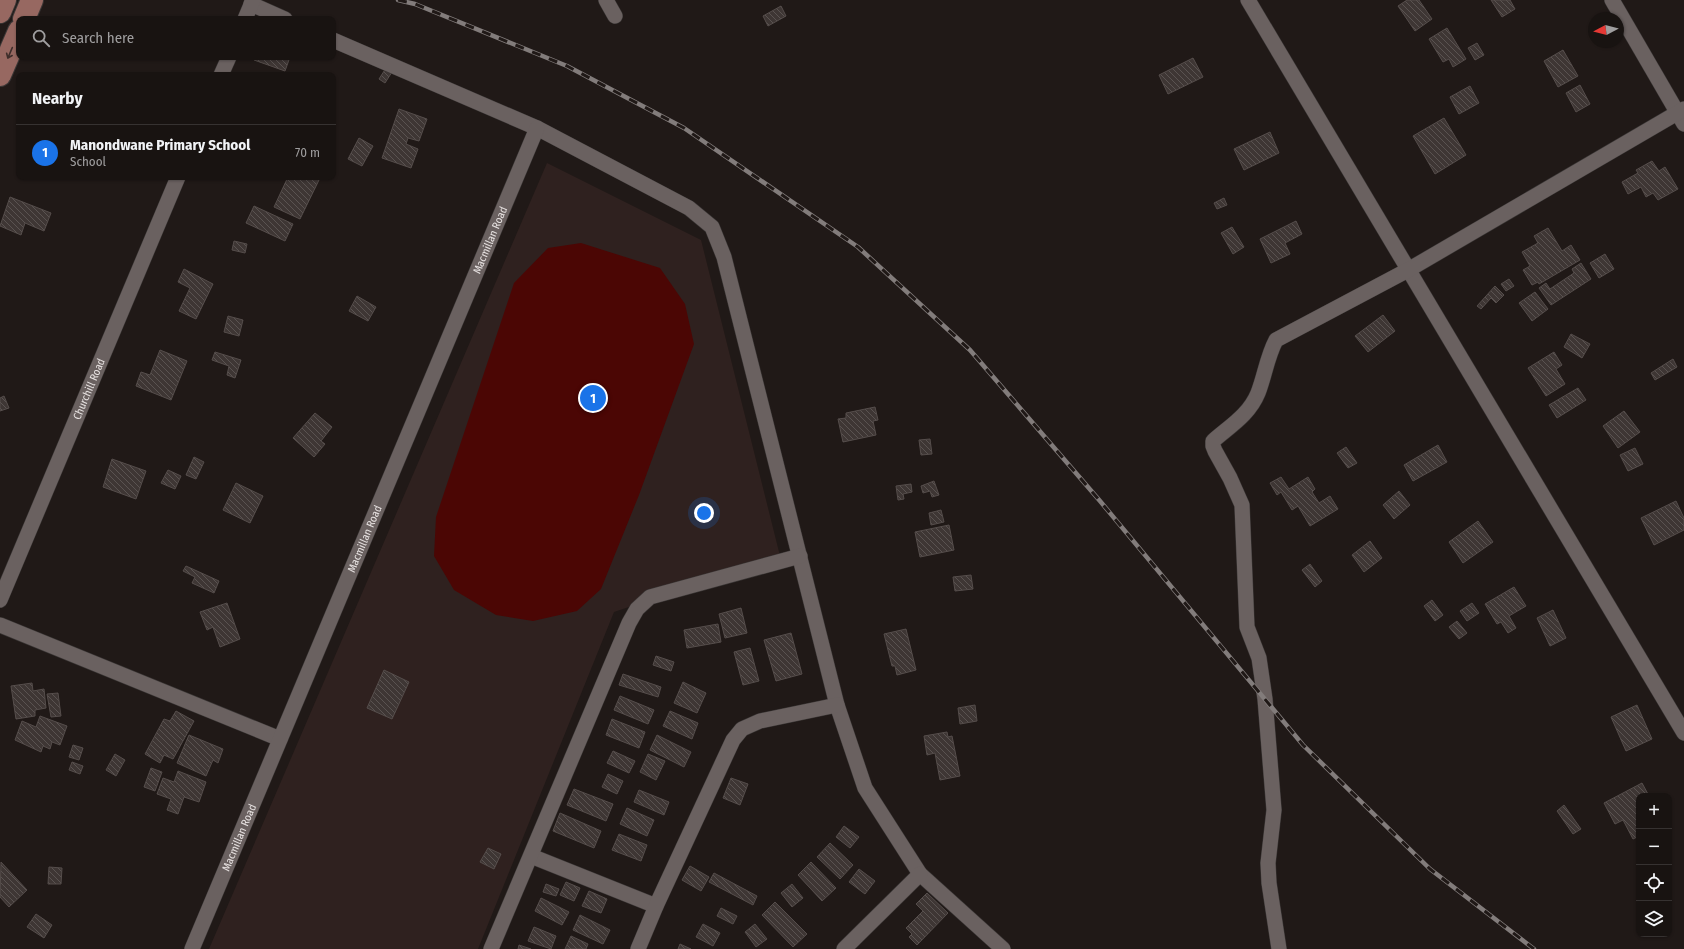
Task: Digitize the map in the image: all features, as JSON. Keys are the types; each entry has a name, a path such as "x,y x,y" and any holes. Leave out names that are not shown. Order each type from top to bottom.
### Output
{"main road":[{"path":"0,12 5,0"},
{"path":"25,16 32,0"},
{"path":"0,75 16,38"}],"street":[{"path":"606,0 615,16"},
{"path":"1248,0 1684,733"},
{"path":"1279,949 1268,870 1274,810 1265,699 1259,658 1247,627 1242,505 1230,478 1215,451 1213,441 1243,416 1257,394 1267,359 1276,340 1408,270 1682,115 1612,0"},
{"path":"246,16 252,2 279,16"},
{"path":"336,41 537,128 689,208 712,227 724,258 838,705 865,788 920,874 1003,949"},
{"path":"222,72 228,60"},
{"name":"Macmillan Road","path":"192,949 537,128"},
{"name":"Churchill Road","path":"0,600 177,180"},
{"path":"491,949 629,624 637,609 650,597 800,556"},
{"path":"0,625 280,739"},
{"path":"638,949 656,906 732,740 742,729 760,721 838,705"},
{"path":"531,856 656,906"},
{"path":"844,949 920,874"}],"shaded area":[{"path":"547,163 701,240 780,556 614,612 478,949 209,949"},
{"path":"581,243 660,268 685,304 694,344 639,495 601,589 577,611 533,621 496,615 454,590 434,556 436,517 514,283 548,248"}],"building":[{"path":"1407,0 1419,0 1432,19 1415,31 1398,6"},
{"path":"1491,0 1510,0 1515,9 1502,17"},
{"path":"781,6 786,16 768,26 763,16"},
{"path":"1447,28 1466,59 1453,67 1449,59 1443,62 1429,39"},
{"path":"1477,43 1484,55 1475,60 1468,48"},
{"path":"1563,50 1578,76 1558,87 1544,61"},
{"path":"1193,58 1203,77 1168,94 1159,75"},
{"path":"254,60 289,60 285,71"},
{"path":"386,68 392,72 385,83 379,79"},
{"path":"1580,85 1590,104 1576,112 1566,93"},
{"path":"1470,86 1479,103 1459,114 1450,97"},
{"path":"399,109 427,119 419,141 408,138 406,144 418,149 411,168 382,158"},
{"path":"1444,118 1466,155 1435,174 1413,136"},
{"path":"1270,132 1279,153 1244,170 1234,149"},
{"path":"359,138 373,146 362,166 348,159"},
{"path":"1652,161 1659,171 1665,167 1678,189 1658,200 1653,193 1646,197 1641,187 1628,194 1622,182 1638,173 1636,170"},
{"path":"287,180 319,180 300,219 274,207"},
{"path":"10,197 51,213 44,231 25,223 21,235 0,226"},
{"path":"1224,198 1227,205 1217,209 1214,203"},
{"path":"254,206 293,224 285,241 246,223"},
{"path":"1296,221 1302,234 1285,243 1290,254 1271,263 1260,239"},
{"path":"1232,227 1244,247 1233,254 1221,233"},
{"path":"1548,228 1562,251 1571,245 1580,260 1539,284 1538,282 1532,285 1523,270 1530,266 1522,252 1538,243 1534,236"},
{"path":"234,241 247,244 245,253 232,250"},
{"path":"1605,254 1614,269 1599,278 1590,263"},
{"path":"1581,263 1591,279 1551,305 1539,288 1546,283 1550,289 1574,273 1572,269"},
{"path":"184,269 213,284 196,319 179,311 190,288 178,282"},
{"path":"1509,279 1514,286 1506,291 1501,284"},
{"path":"1495,286 1504,295 1496,303 1491,298 1481,309 1477,306"},
{"path":"1535,292 1548,309 1532,321 1519,303"},
{"path":"357,296 376,307 368,321 349,311"},
{"path":"1383,315 1395,331 1368,352 1355,336"},
{"path":"228,316 243,320 239,336 224,332"},
{"path":"1571,334 1590,344 1582,358 1564,347"},
{"path":"160,350 187,361 171,400 136,386 141,372 150,375"},
{"path":"215,352 241,360 235,378 227,375 229,366 212,360"},
{"path":"1554,352 1562,365 1556,369 1565,384 1546,396 1528,368"},
{"path":"1673,359 1677,367 1655,380 1651,373"},
{"path":"1578,388 1586,400 1557,418 1549,405"},
{"path":"4,396 9,408 0,411 0,398"},
{"path":"875,407 878,420 873,421 876,435 843,442 838,419 846,418 846,413"},
{"path":"1624,411 1640,432 1618,448 1603,426"},
{"path":"315,413 332,427 321,441 325,444 314,457 293,438"},
{"path":"930,439 932,454 921,455 919,440"},
{"path":"1438,445 1447,462 1413,481 1404,465"},
{"path":"1346,447 1357,463 1348,468 1337,453"},
{"path":"1635,448 1643,464 1628,471 1620,455"},
{"path":"194,457 204,462 196,479 186,475"},
{"path":"112,459 146,471 136,499 103,487"},
{"path":"168,470 181,476 175,489 161,483"},
{"path":"1281,477 1289,489 1308,477 1315,489 1312,492 1319,503 1330,496 1338,509 1310,526 1298,506 1292,510 1281,492 1277,495 1270,483"},
{"path":"934,481 939,495 932,497 930,491 923,493 921,486"},
{"path":"236,483 263,496 250,523 223,510"},
{"path":"911,484 912,492 903,494 904,499 898,500 896,486"},
{"path":"1399,491 1410,505 1394,519 1383,505"},
{"path":"1676,501 1684,518 1684,530 1654,545 1641,518"},
{"path":"941,510 944,522 931,525 929,513"},
{"path":"1478,521 1493,542 1463,563 1449,542"},
{"path":"949,525 954,550 920,557 915,532"},
{"path":"1370,541 1382,558 1364,572 1352,555"},
{"path":"1310,564 1322,581 1315,587 1302,570"},
{"path":"186,566 219,581 214,593 192,583 195,577 183,571"},
{"path":"971,575 973,589 955,591 953,577"},
{"path":"1514,587 1526,606 1509,616 1516,628 1508,633 1501,622 1497,624 1485,604"},
{"path":"1432,600 1443,615 1435,621 1424,606"},
{"path":"227,603 240,639 220,647 213,627 207,630 200,612"},
{"path":"1472,603 1479,613 1467,621 1460,611"},
{"path":"741,608 747,633 725,638 719,614"},
{"path":"1553,610 1566,638 1550,646 1537,618"},
{"path":"1457,621 1467,633 1459,639 1449,627"},
{"path":"718,624 721,642 687,648 684,630"},
{"path":"906,629 916,670 897,675 895,666 892,666 884,634"},
{"path":"791,633 802,674 776,681 764,640"},
{"path":"750,648 759,681 743,685 734,652"},
{"path":"656,656 674,662 671,671 653,665"},
{"path":"384,670 409,682 392,719 367,708"},
{"path":"623,674 661,687 658,697 619,685"},
{"path":"683,682 706,693 697,713 674,703"},
{"path":"32,683 33,691 44,689 46,708 35,710 35,716 16,719 11,686"},
{"path":"58,693 61,716 51,717 47,694"},
{"path":"620,696 654,710 648,724 614,710"},
{"path":"975,705 977,721 960,724 958,708"},
{"path":"1637,705 1652,739 1626,751 1611,717"},
{"path":"176,711 194,721 173,759 164,755 160,763 145,754 164,719 170,721"},
{"path":"670,711 698,723 692,739 663,726"},
{"path":"40,716 67,726 60,745 52,742 50,749 43,746 41,752 15,740 22,721 36,727"},
{"path":"612,719 645,732 639,748 606,735"},
{"path":"947,732 948,737 952,736 960,776 940,780 935,753 927,755 924,736"},
{"path":"189,735 223,749 218,763 213,760 206,776 177,763"},
{"path":"657,735 691,752 684,767 650,750"},
{"path":"73,745 83,748 79,760 69,757"},
{"path":"613,751 635,761 629,773 607,763"},
{"path":"115,754 125,760 116,776 106,770"},
{"path":"648,754 665,761 656,780 640,772"},
{"path":"72,762 83,766 80,774 69,770"},
{"path":"151,768 162,772 155,791 144,787"},
{"path":"178,771 206,782 199,802 184,797 178,814 167,810 171,799 157,794 163,778 174,782"},
{"path":"608,774 623,781 617,794 602,787"},
{"path":"731,778 748,784 740,805 723,798"},
{"path":"1642,783 1647,793 1636,793 1636,838 1633,839 1623,820 1615,824 1604,803"},
{"path":"574,789 613,804 606,821 567,805"},
{"path":"639,790 669,802 664,815 634,802"},
{"path":"1564,805 1581,829 1573,834 1557,811"},
{"path":"627,808 654,820 647,836 620,824"},
{"path":"560,813 601,831 594,848 553,831"},
{"path":"844,826 859,837 850,848 836,837"},
{"path":"619,834 647,845 641,861 612,850"},
{"path":"830,843 853,865 840,879 817,857"},
{"path":"488,848 501,854 494,869 480,862"},
{"path":"1,862 27,890 9,907 0,897"},
{"path":"811,862 836,888 822,901 798,875"},
{"path":"690,866 709,877 701,891 682,880"},
{"path":"49,867 62,868 61,884 48,884"},
{"path":"859,869 875,881 865,894 849,882"},
{"path":"714,873 757,896 753,905 709,882"},
{"path":"566,882 580,888 574,901 560,895"},
{"path":"546,884 559,889 556,896 543,892"},
{"path":"792,884 803,898 792,907 781,893"},
{"path":"589,891 607,899 601,913 582,906"},
{"path":"927,893 948,913 917,945 909,937 912,934 906,928 923,911 916,904"},
{"path":"541,898 569,912 562,925 535,911"},
{"path":"775,902 807,934 793,947 762,915"},
{"path":"721,908 737,916 733,924 717,916"},
{"path":"36,914 52,925 44,938 27,927"},
{"path":"580,915 610,930 603,944 573,930"},
{"path":"703,924 720,933 713,946 696,937"},
{"path":"755,924 767,939 756,947 745,932"},
{"path":"534,927 556,936 551,949 528,941"},
{"path":"571,936 588,944 586,949 565,949"},
{"path":"680,944 691,949 678,949"},
{"path":"519,945 531,949 518,949"}],"railway":[{"path":"398,0 415,4 567,66 684,128 858,247 970,350 1100,501 1303,745 1430,869 1534,949"}],"place":[{"name":"Manondwane Primary School","path":"593,398"}]}
